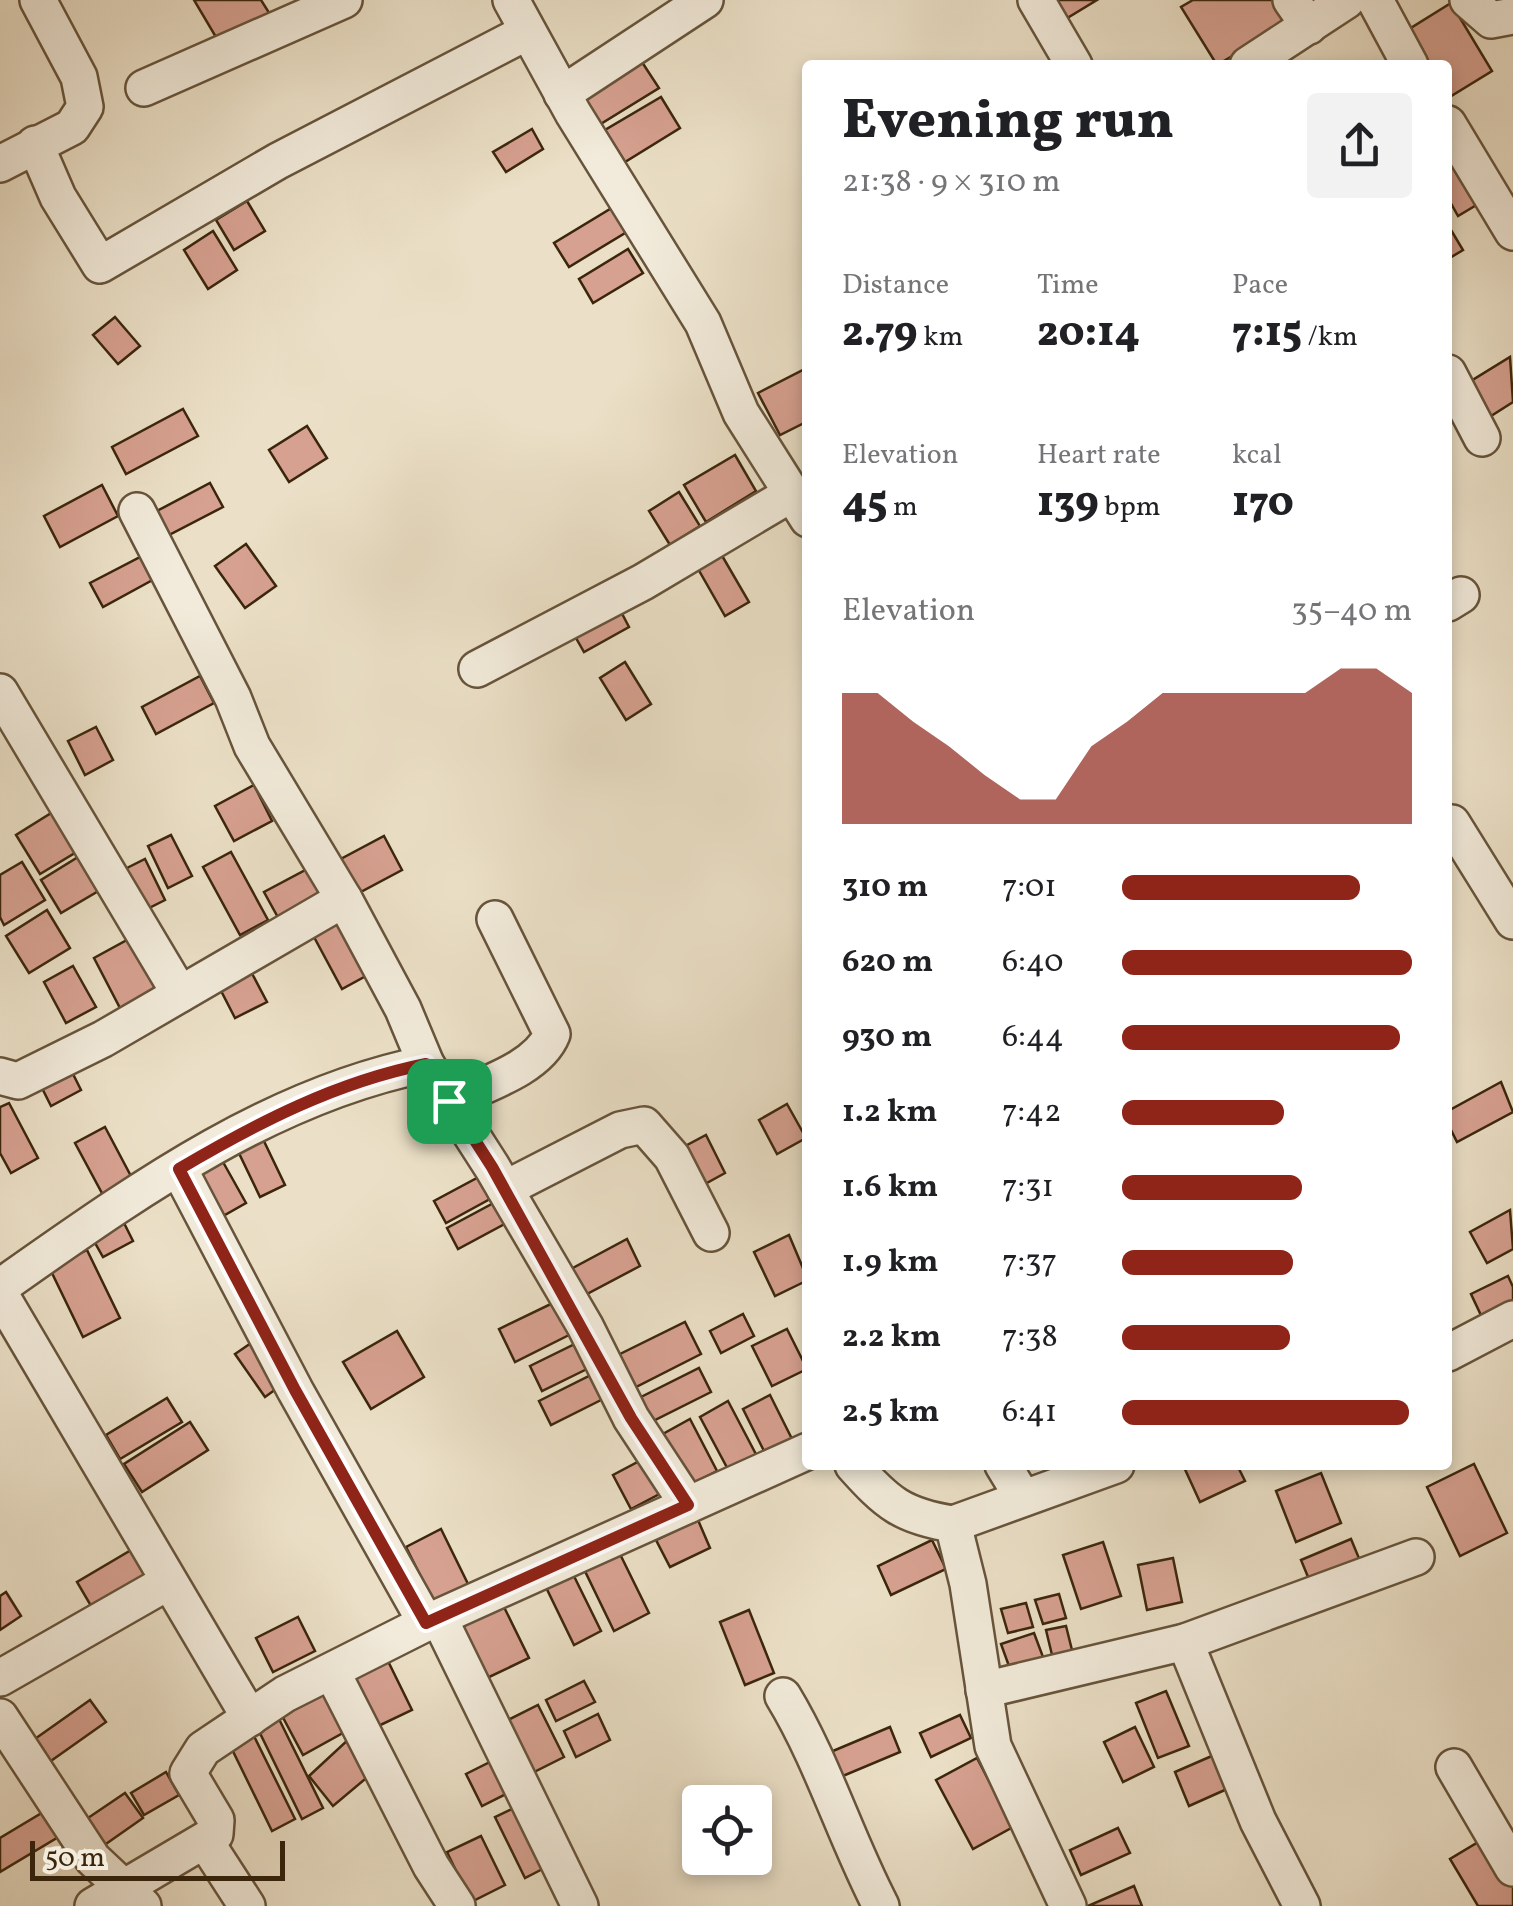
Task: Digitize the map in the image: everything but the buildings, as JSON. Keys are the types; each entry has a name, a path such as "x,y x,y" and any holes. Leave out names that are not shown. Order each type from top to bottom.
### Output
{"street":[{"path":"0,164 72,127 85,106 79,77 38,0"},
{"path":"144,88 344,0"},
{"path":"477,669 799,506 740,413 703,323 562,94 511,0"},
{"path":"562,94 706,0"},
{"path":"1036,0 1071,60"},
{"path":"1253,60 1300,13 1346,0"},
{"path":"1375,0 1403,59"},
{"path":"1468,0 1491,20 1513,16"},
{"path":"35,144 58,197 100,265 278,161 527,32"},
{"path":"1452,131 1513,232"},
{"path":"1452,381 1482,438"},
{"path":"137,512 233,698 252,746 344,899 426,1064 505,1188 631,1418 688,1505"},
{"path":"0,692 180,994"},
{"path":"1452,823 1513,920"},
{"path":"0,1076 18,1080 180,994 344,899"},
{"path":"449,1101 535,1057 547,1046 552,1034 495,918"},
{"path":"250,1718 0,1290 126,1199 275,1114 389,1072 426,1064"},
{"path":"505,1188 620,1130 644,1126 672,1156 710,1233"},
{"path":"179,1169 295,1390 432,1620 580,1906"},
{"path":"1452,1352 1513,1320"},
{"path":"93,1906 134,1896 214,1834 216,1820 188,1773 203,1749 285,1694 432,1620 802,1454"},
{"path":"858,1470 877,1491 914,1518 953,1524 1102,1470"},
{"path":"1006,1470 1023,1498"},
{"path":"953,1524 968,1584 993,1746 1068,1906"},
{"path":"984,1690 1184,1642 1416,1557"},
{"path":"0,1678 168,1582"},
{"path":"1184,1642 1258,1821 1302,1906"},
{"path":"332,1672 431,1866 458,1906"},
{"path":"783,1696 812,1744 826,1788 881,1906"},
{"path":"0,1717 93,1859 134,1896"},
{"path":"1454,1767 1513,1868"},
{"path":"206,1841 247,1906"}],"route":[{"path":"426,1064 449,1101 584,1326 631,1418 688,1505 426,1623 295,1390 179,1169 275,1114 389,1072 426,1064"}]}
